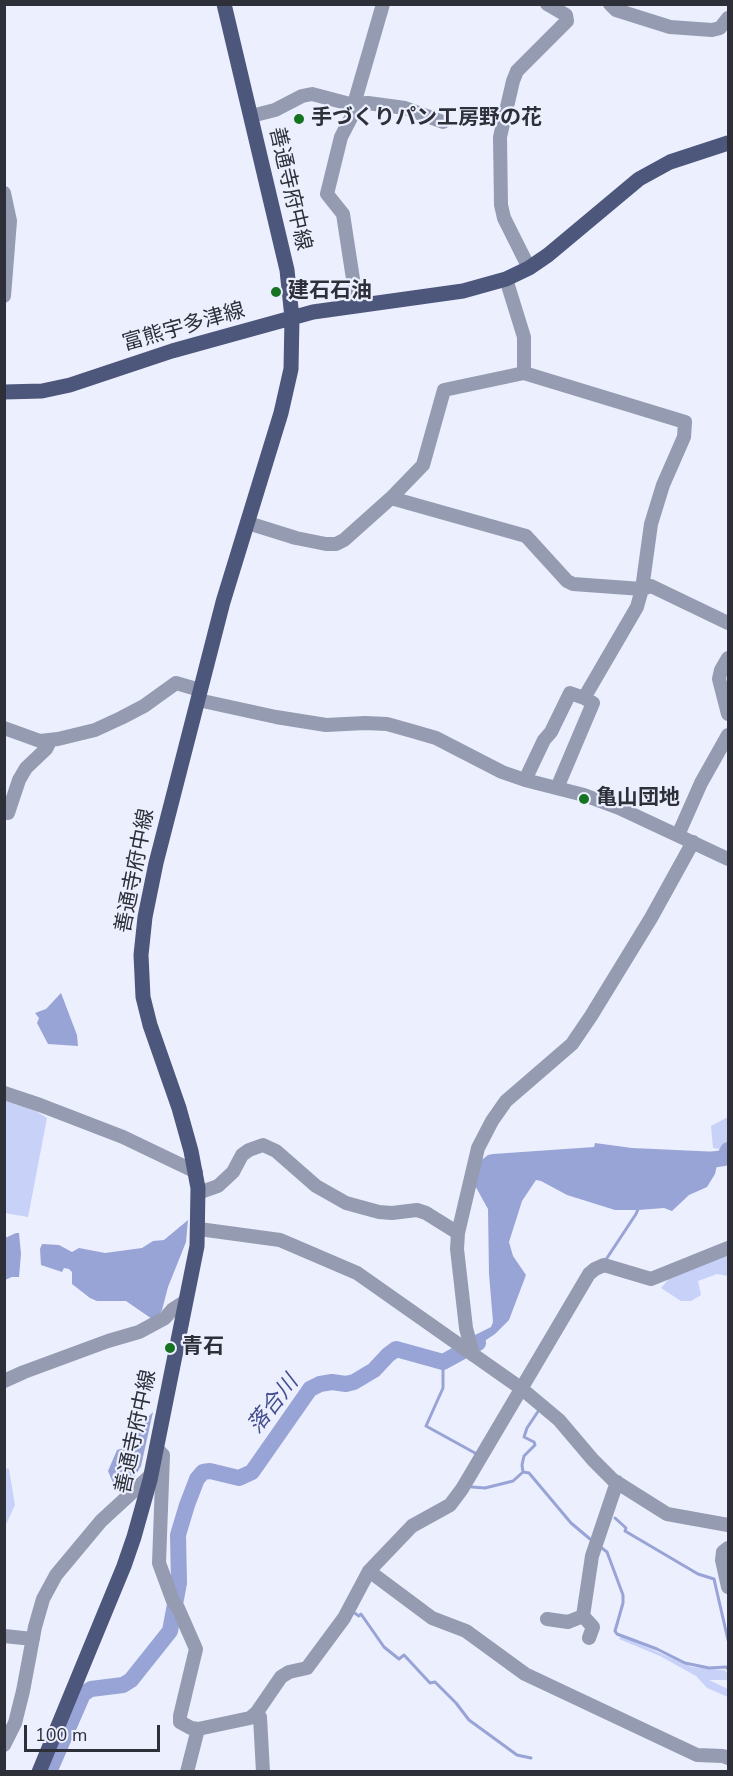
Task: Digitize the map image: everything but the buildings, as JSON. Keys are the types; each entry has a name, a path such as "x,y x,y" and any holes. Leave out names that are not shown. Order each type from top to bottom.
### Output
{"main road":[{"name":"善通寺府中線","path":"39,1772 124,1566 152,1480 156,1448 197,1246 199,1229 196,1172 179,1108 150,1025 143,997 141,978 145,917 151,881 223,602 288,388 293,341 287,270 224,4"},
{"name":"富熊宇多津線","path":"4,392 42,391 70,385 172,351 313,312 463,291 506,279 529,268 548,255 639,179 670,162 729,142"}],"street":[{"path":"357,305 343,214 327,194 341,137 354,112 354,104 383,4"},
{"path":"529,268 502,212 500,137 517,71 567,21 566,15 547,4"},
{"path":"610,4 616,10 670,27 712,30 720,28 729,18"},
{"path":"251,116 274,110 302,96 312,94 354,104 405,108 443,122"},
{"path":"4,193 10,221 4,296"},
{"path":"506,279 524,337 524,373"},
{"path":"248,523 296,538 336,544 357,530 423,465 444,390 524,373 684,422 684,437 663,485 651,524 642,589 637,607 584,698"},
{"path":"391,498 526,536 567,581 573,584 642,589 651,586 729,623"},
{"path":"729,658 721,670 719,679 729,714"},
{"path":"4,728 29,738 51,741 95,730 144,706 176,683 199,695 276,717 326,725 387,724 436,738 502,772 592,798 729,859"},
{"path":"525,780 570,693 593,703 557,788"},
{"path":"678,835 700,783 729,735"},
{"path":"8,813 26,768 51,741"},
{"path":"468,1348 457,1249 458,1233 478,1149 492,1121 506,1101 572,1044 651,918 693,842"},
{"path":"4,1093 123,1137 196,1172"},
{"path":"198,1193 218,1186 233,1172 242,1155 263,1145 276,1151 316,1186 346,1203 392,1214 417,1210 458,1233"},
{"path":"199,1229 280,1240 357,1273 468,1348 522,1389 559,1420 593,1460 616,1482 666,1514 729,1525"},
{"path":"156,1448 164,1455 159,1563 196,1648 180,1722 198,1729 250,1718 257,1712 281,1677 289,1672 307,1668 344,1618 369,1571 412,1526 450,1506 589,1274 604,1265 651,1279 729,1248"},
{"path":"4,1382 35,1368 139,1332 165,1318 172,1310 186,1301"},
{"path":"4,1745 15,1723 43,1599 56,1575 101,1521 152,1480"},
{"path":"589,1638 593,1627 584,1616 592,1556 616,1482"},
{"path":"729,1548 723,1552 722,1560 729,1587"},
{"path":"369,1571 432,1618 466,1630 525,1674 690,1753 729,1758"},
{"path":"547,1619 568,1622 584,1616"},
{"path":"4,1636 33,1639"},
{"path":"257,1712 260,1717 263,1772"},
{"path":"187,1772 198,1729"}],"shaded area":[{"path":"61,993 77,1035 78,1046 48,1044 37,1023 39,1018 35,1013 46,1009"},
{"path":"5,1101 36,1111 47,1118 28,1217 5,1213"},
{"path":"728,1117 728,1161 720,1149 713,1148 711,1126"},
{"path":"595,1143 632,1148 720,1152 724,1160 717,1165 715,1174 707,1187 689,1195 672,1211 664,1208 615,1210 567,1195 536,1180 522,1201 509,1242 513,1256 526,1275 509,1320 495,1334 477,1346 473,1336 491,1327 493,1322 489,1274 488,1209 473,1182 479,1162 493,1154 594,1147"},
{"path":"188,1220 186,1242 168,1287 162,1310 155,1321 126,1301 97,1301 90,1298 72,1284 72,1272 69,1269 64,1268 62,1272 41,1265 42,1244 59,1245 72,1252 79,1248 105,1253 142,1248 153,1241 164,1240"},
{"path":"19,1233 21,1254 19,1277 5,1280 5,1238"},
{"path":"728,1254 728,1276 717,1274 698,1281 701,1295 691,1301 681,1301 661,1288 675,1272"},
{"path":"153,1412 141,1466 131,1483 122,1482 114,1485 108,1471 117,1450 127,1447 129,1438 137,1427 145,1423"},
{"path":"5,1468 9,1469 15,1505 5,1527"},
{"path":"621,1636 692,1667 724,1670 728,1673 728,1680 709,1680 728,1689 728,1697 707,1688 696,1676 660,1656 619,1639"}],"waterway":[{"name":"落合川","path":"704,1161 724,1158 728,1150"},
{"path":"605,1261 639,1207"},
{"name":"落合川","path":"49,1772 83,1694 91,1689 123,1685 131,1680 170,1631 179,1583 178,1535 197,1479 203,1472 210,1471 239,1478 252,1472 310,1389 320,1384 354,1382 374,1370 396,1349 443,1362 478,1343"},
{"path":"443,1362 443,1388 426,1426 475,1453 476,1457"},
{"path":"523,1472 524,1456 535,1445 534,1442 524,1437 539,1410"},
{"path":"472,1487 485,1488 513,1481 523,1472 529,1473 571,1523 590,1539"},
{"path":"615,1518 626,1528 625,1531 698,1574 714,1579 728,1640"},
{"path":"599,1546 607,1552 623,1595 615,1631 617,1634 657,1649 685,1663 728,1669"},
{"path":"353,1612 359,1616 361,1614 384,1647 399,1659 404,1655 430,1683 435,1682 469,1720 517,1755 531,1758"}],"place":[{"name":"手づくりパン工房野の花","path":"299,119"},
{"name":"建石石油","path":"276,292"},
{"name":"亀山団地","path":"584,799"},
{"name":"青石","path":"170,1348"}]}
